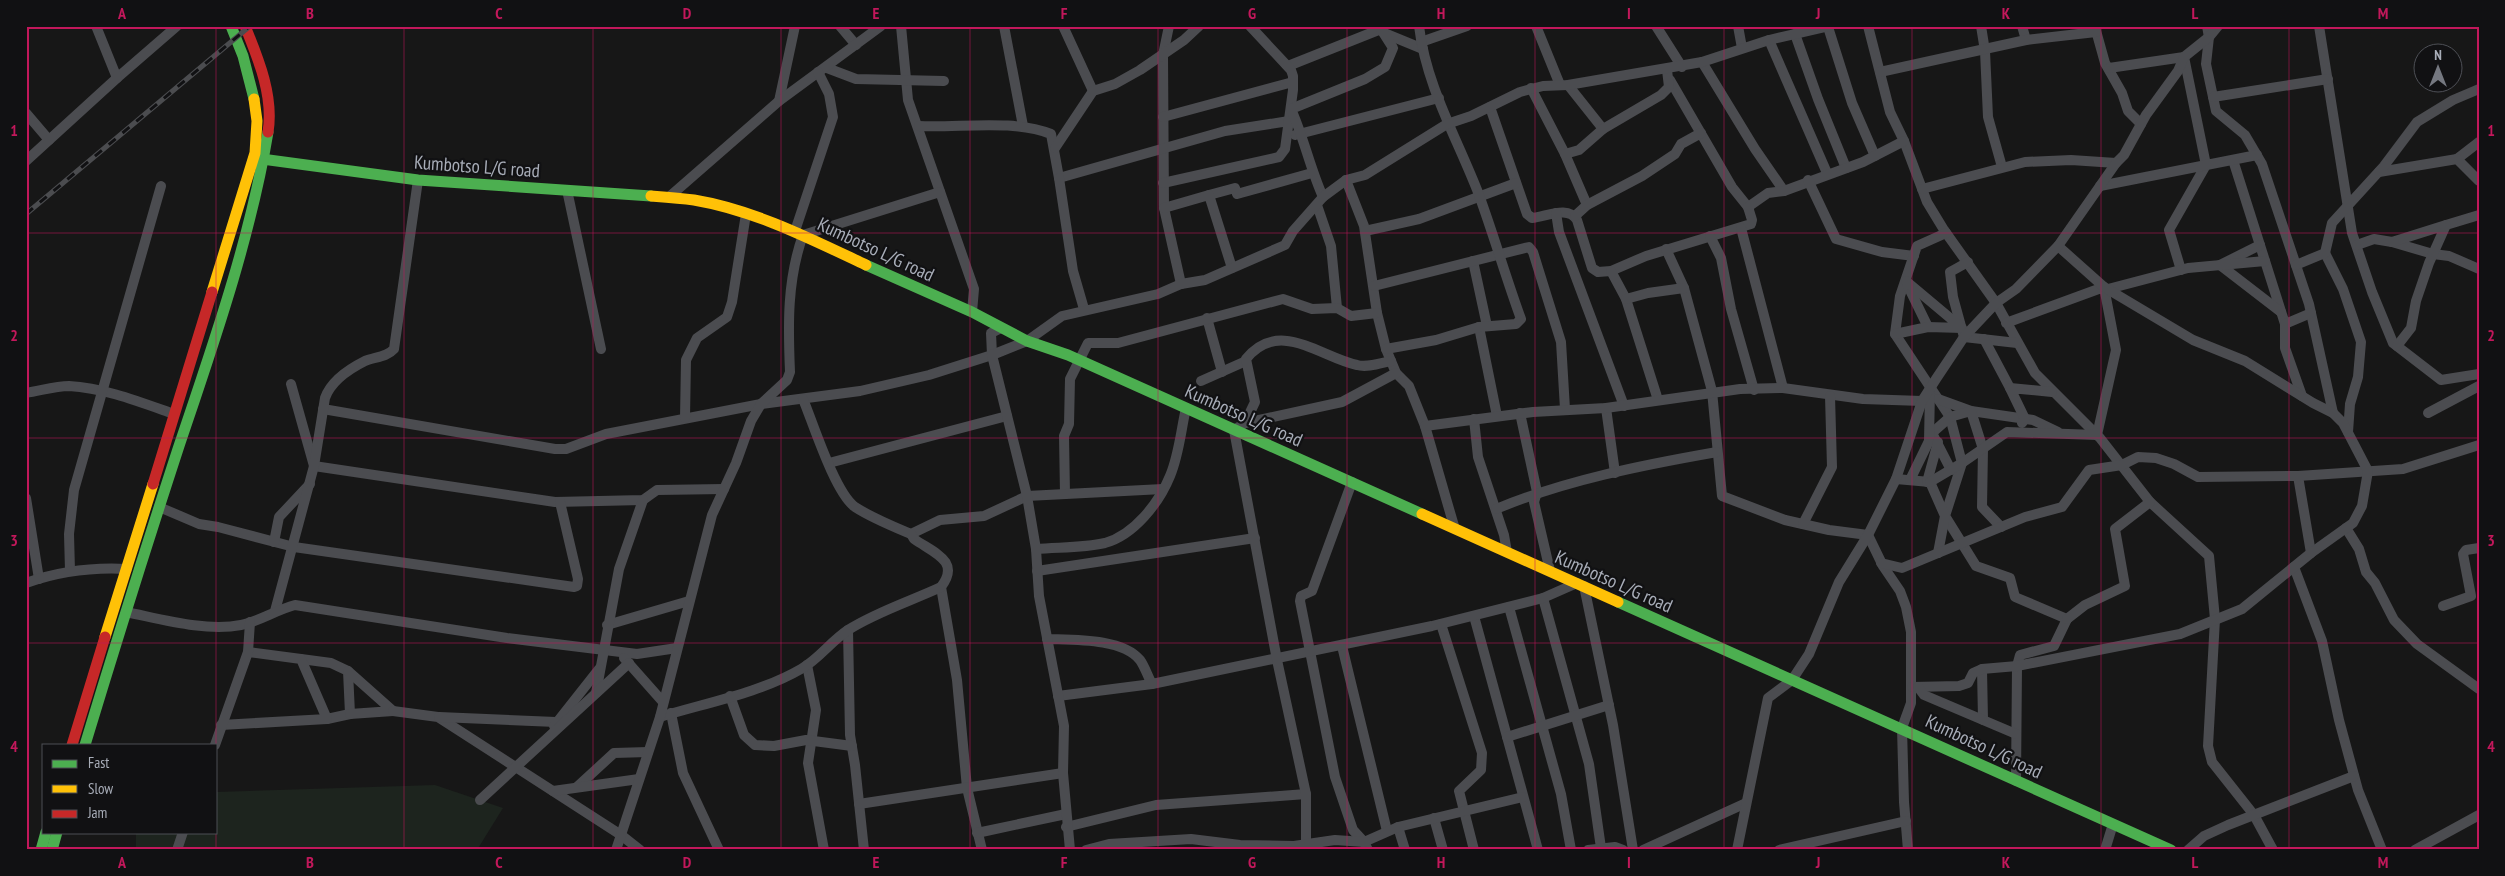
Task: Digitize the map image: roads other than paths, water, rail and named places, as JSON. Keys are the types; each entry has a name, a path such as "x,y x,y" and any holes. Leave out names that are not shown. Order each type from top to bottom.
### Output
{"main road":[{"path":"85,744 159,507 212,350 259,160 249,72 231,26"},
{"path":"72,744 174,414 269,128 268,104 262,67 245,26"},
{"name":"Kumbotso L/G road","path":"259,160 418,180 694,200 746,214 799,233 899,281 972,312 1028,341 1079,359 2171,850"},
{"path":"41,850 45,834"},
{"path":"52,850 56,834"}],"street":[{"path":"96,26 117,78"},
{"path":"26,161 177,26"},
{"path":"779,101 795,26"},
{"path":"840,26 856,45"},
{"path":"669,197 779,101 881,26"},
{"path":"901,26 908,100 919,126 974,289 972,312"},
{"path":"1004,26 1024,126"},
{"path":"1063,26 1093,91"},
{"path":"1170,26 1163,54 1164,208 1181,284"},
{"path":"1055,148 1093,91 1115,84 1163,54 1199,26"},
{"path":"1163,183 1279,157 1285,148 1293,82 1291,70 1250,26"},
{"path":"1386,349 1436,340 1484,326 1516,324 1521,319 1479,196 1447,124 1422,45 1419,26"},
{"path":"1288,66 1381,30 1422,45 1467,26"},
{"path":"1536,26 1564,85 1603,130"},
{"path":"1656,26 1682,67"},
{"path":"1738,26 1742,48"},
{"path":"323,408 555,449 566,449 606,434 685,418 761,404 860,391 903,381 992,355 1028,341 1062,316 1084,309 1158,294 1181,284 1205,280 1285,245 1293,231 1320,201 1346,180 1365,175 1447,124 1471,116 1531,88 1669,75 1682,67 1742,48 1829,26 1852,104 1875,156"},
{"path":"1868,26 1890,112 1904,141 1932,213 1996,303 2035,373 2097,435 2122,464 2150,502 2209,556 2215,619 2208,746 2212,762 2254,815 2273,850"},
{"path":"1981,26 1985,51 1988,117 2002,167"},
{"path":"2022,26 2026,40"},
{"path":"1737,850 1768,698 1792,680 1809,654 1839,582 1868,535 1896,479 1922,401 1963,332 1996,303 2016,289 2058,246 2116,163 2124,155 2141,124 2178,71 2184,57 2208,32 2218,26"},
{"path":"2320,26 2348,204 2357,246 2372,292 2393,343 2441,380 2479,374"},
{"path":"1880,72 1985,51 2026,40 2095,29 2105,63 2122,93 2128,111 2141,124"},
{"path":"1290,109 1365,79 1385,67 1393,48 1381,30"},
{"path":"2208,32 2206,64 2216,111 2245,135 2262,164 2311,313 2333,413"},
{"path":"1795,34 1818,99 1846,168"},
{"path":"1769,40 1827,173"},
{"path":"2109,68 2184,57"},
{"path":"2181,270 2168,230 2206,165 2184,57"},
{"path":"1702,62 1755,148 1784,190"},
{"path":"822,70 856,79 944,81"},
{"path":"616,850 660,717 712,515 736,464 751,421 761,404 782,386 790,372 788,312 794,259 799,233 833,117 822,70"},
{"path":"1564,154 1579,150 1603,130 1661,96 1669,87 1669,75"},
{"path":"1490,107 1529,216 1536,217 1556,213 1570,213 1575,216 1592,268 1598,272 1611,271 1666,249 1752,223 1748,207 1732,187 1669,75"},
{"path":"2213,97 2328,79"},
{"path":"1163,117 1293,82"},
{"path":"1531,88 1587,205"},
{"path":"2348,432 2350,404 2358,377 2361,342 2343,289 2325,253 2332,223 2379,172 2416,122 2453,100 2479,88"},
{"path":"1287,137 1439,98"},
{"path":"1290,109 1302,133 1331,246 1337,308"},
{"path":"26,113 49,140"},
{"path":"1059,178 1225,131 1289,121"},
{"path":"919,126 1024,126 1051,134 1055,148 1071,262 1084,309"},
{"path":"1575,216 1587,205 1642,176 1675,154 1681,144 1701,133"},
{"path":"1748,207 1768,194 1846,168 1904,141"},
{"path":"2379,172 2457,159 2479,142"},
{"path":"2100,186 2257,155"},
{"path":"2457,159 2479,181"},
{"path":"2233,160 2285,324 2285,348 2302,396"},
{"path":"1922,189 2002,167 2042,161 2116,163"},
{"path":"1164,208 1235,188 1237,194 1312,172"},
{"path":"275,611 310,484 328,388 335,381 366,361 390,353 394,349 418,180"},
{"path":"1346,180 1358,206 1365,231 1377,313 1386,349 1396,373 1409,386 1424,426 1454,526"},
{"path":"1808,180 1836,239 1882,252 1914,256"},
{"path":"1365,231 1419,219 1516,183"},
{"path":"70,571 69,534 74,490 104,392 161,186"},
{"path":"567,190 602,349"},
{"path":"799,233 940,192"},
{"path":"1208,196 1232,268"},
{"path":"1556,213 1560,232 1624,406"},
{"path":"685,418 686,360 697,338 726,317 732,302 746,214"},
{"path":"2392,242 2479,215"},
{"path":"2397,346 2411,328 2416,301 2446,225"},
{"path":"1740,228 1782,388"},
{"path":"1938,553 1945,516 1962,463 1950,416 1930,389 1895,334 1900,296 1917,246 1946,233"},
{"path":"1710,236 1721,258 1732,309 1754,390"},
{"path":"2357,246 2374,239 2392,242 2433,254 2449,256 2479,269"},
{"path":"1915,687 1959,686 1968,683 1974,673 1982,669 2017,666 2180,634 2242,609 2311,553 2353,523 2362,506 2368,471 2348,432 2333,413 2245,361 2194,340 2106,288 2058,246"},
{"path":"2220,265 2260,246"},
{"path":"1374,286 1529,247 1533,252 1561,342 1565,409"},
{"path":"1666,249 1684,288 1712,391 1722,496 1803,524 1868,535"},
{"path":"2296,265 2325,253"},
{"path":"2006,322 2106,288 2181,270 2265,261"},
{"path":"1473,262 1497,416"},
{"path":"1963,332 1953,297 1950,272 1968,262"},
{"path":"2220,265 2281,312"},
{"path":"1611,271 1626,299 1658,400"},
{"path":"1906,281 1928,328"},
{"path":"1906,281 1963,332"},
{"path":"1626,299 1648,293 1684,288"},
{"path":"2097,435 2116,350 2106,288"},
{"path":"1065,494 1064,436 1069,424 1070,379 1088,343 1118,343 1283,299 1312,309 1337,308 1351,316 1377,313"},
{"path":"2285,324 2311,313"},
{"path":"1208,318 1222,372"},
{"path":"1001,328 991,333 992,355 1027,496 1036,549 1039,596 1064,726 1063,773 1066,827 1070,850"},
{"path":"1895,334 1928,328 1963,332 1984,339 2017,343"},
{"path":"1984,339 2025,419"},
{"path":"1201,381 1246,361 1254,349 1268,343 1288,340 1306,344 1333,358 1360,366 1391,362"},
{"path":"1244,423 1255,402 1246,361"},
{"path":"1306,844 1306,794 1277,660 1234,430 1244,423 1342,402 1396,373"},
{"path":"291,384 314,466"},
{"path":"26,393 67,386 126,397 174,414"},
{"path":"2428,414 2479,386"},
{"path":"1424,426 1565,409 1624,406 1712,391 1782,388 1830,396 1922,401"},
{"path":"2010,388 2052,392"},
{"path":"1930,389 1933,434 1928,482 1945,516 1963,542 1976,566 2010,578 2015,598 2066,619"},
{"path":"1803,524 1832,466 1830,396"},
{"path":"660,717 765,684 808,665 820,655 827,645 848,630 941,587 948,578 949,565 911,534 854,506 846,498 829,463 803,398"},
{"path":"1937,398 1971,412 2033,420 2063,434"},
{"path":"1036,549 1104,543 1120,538 1134,527 1163,490 1171,475 1186,408"},
{"path":"1606,408 1615,473"},
{"path":"1910,480 1933,434 1950,416 1971,412"},
{"path":"1971,412 1983,449 1982,507 2001,527"},
{"path":"1520,414 1537,492 1534,502 1550,571"},
{"path":"829,463 1007,416"},
{"path":"1474,419 1478,457 1496,509 1507,552"},
{"path":"2016,432 2025,419"},
{"path":"1896,479 1928,482 1951,470 2008,432 2097,435"},
{"path":"1933,434 1951,470"},
{"path":"1881,563 1902,568 2001,527 2062,507 2089,470 2122,464 2138,457 2156,458 2174,464 2198,477 2298,476 2403,469 2479,445"},
{"path":"1496,509 1537,492 1615,473 1717,452"},
{"path":"314,466 560,502 643,500 657,490 724,489"},
{"path":"2298,476 2311,553"},
{"path":"1352,482 1312,590 1301,596 1309,653 1335,777 1352,830 1366,846"},
{"path":"274,542 279,516 310,484"},
{"path":"911,534 940,520 984,516 1027,496 1163,490"},
{"path":"26,498 39,579"},
{"path":"596,693 618,569 643,500"},
{"path":"159,507 199,524 294,547 574,587 578,579 560,502"},
{"path":"2016,781 2017,666 2020,655 2054,646 2066,619 2085,605 2125,586 2115,529 2150,502"},
{"path":"2346,528 2359,549 2366,572 2375,583 2394,620 2417,644 2479,688"},
{"path":"1868,535 1881,563 1900,591 1906,607 1911,632 1915,687 1902,728 1908,850"},
{"path":"1037,571 1255,538"},
{"path":"2443,606 2470,597 2472,594 2474,585 2463,554 2466,550 2479,548"},
{"path":"2294,567 2322,641 2334,701 2354,776 2382,850"},
{"path":"26,583 87,568 126,569"},
{"path":"1058,696 1152,684 1277,660 1474,616 1543,598 1580,584 1609,705 1633,850"},
{"path":"941,587 957,680 967,788 982,850"},
{"path":"1543,598 1589,764 1600,848"},
{"path":"608,624 689,601"},
{"path":"126,612 195,626 238,626 275,611 295,606 506,638 637,654 677,648"},
{"path":"1509,607 1561,794 1571,850"},
{"path":"1474,616 1538,850"},
{"path":"215,744 248,652 250,622"},
{"path":"1441,624 1482,753 1481,770 1460,788 1474,850"},
{"path":"848,630 850,735 864,850"},
{"path":"1047,639 1091,641 1112,645 1128,652 1139,660 1152,684"},
{"path":"1342,646 1387,832"},
{"path":"248,652 331,664 348,671 393,711"},
{"path":"619,652 663,702"},
{"path":"301,659 327,719"},
{"path":"480,800 629,663"},
{"path":"808,665 816,710 808,763 824,850"},
{"path":"534,751 601,666"},
{"path":"1982,669 1983,720"},
{"path":"348,671 350,714"},
{"path":"1915,687 1924,695 2016,734"},
{"path":"730,696 744,735 755,745 774,746 812,740 852,746"},
{"path":"1507,737 1609,705"},
{"path":"221,725 327,719 350,714 393,711 438,716 556,722"},
{"path":"671,714 683,774 718,850"},
{"path":"438,716 621,835 640,850"},
{"path":"576,788 614,753 648,752"},
{"path":"858,804 1063,773"},
{"path":"2188,850 2204,836 2354,776"},
{"path":"553,791 640,779"},
{"path":"1066,827 1156,805 1306,794"},
{"path":"1086,850 1109,844 1191,839 1230,847 1306,844 1335,840 1366,846 1398,827 1523,798"},
{"path":"1643,850 1746,803"},
{"path":"977,833 1066,814"},
{"path":"2415,850 2479,814"},
{"path":"1434,818 1443,850"},
{"path":"1779,850 1906,822"},
{"path":"2105,850 2113,824"},
{"path":"1398,827 1405,850"},
{"path":"177,850 182,834"},
{"path":"1588,850 1615,847 1624,850"}],"railway":[{"path":"26,214 250,26"}]}
